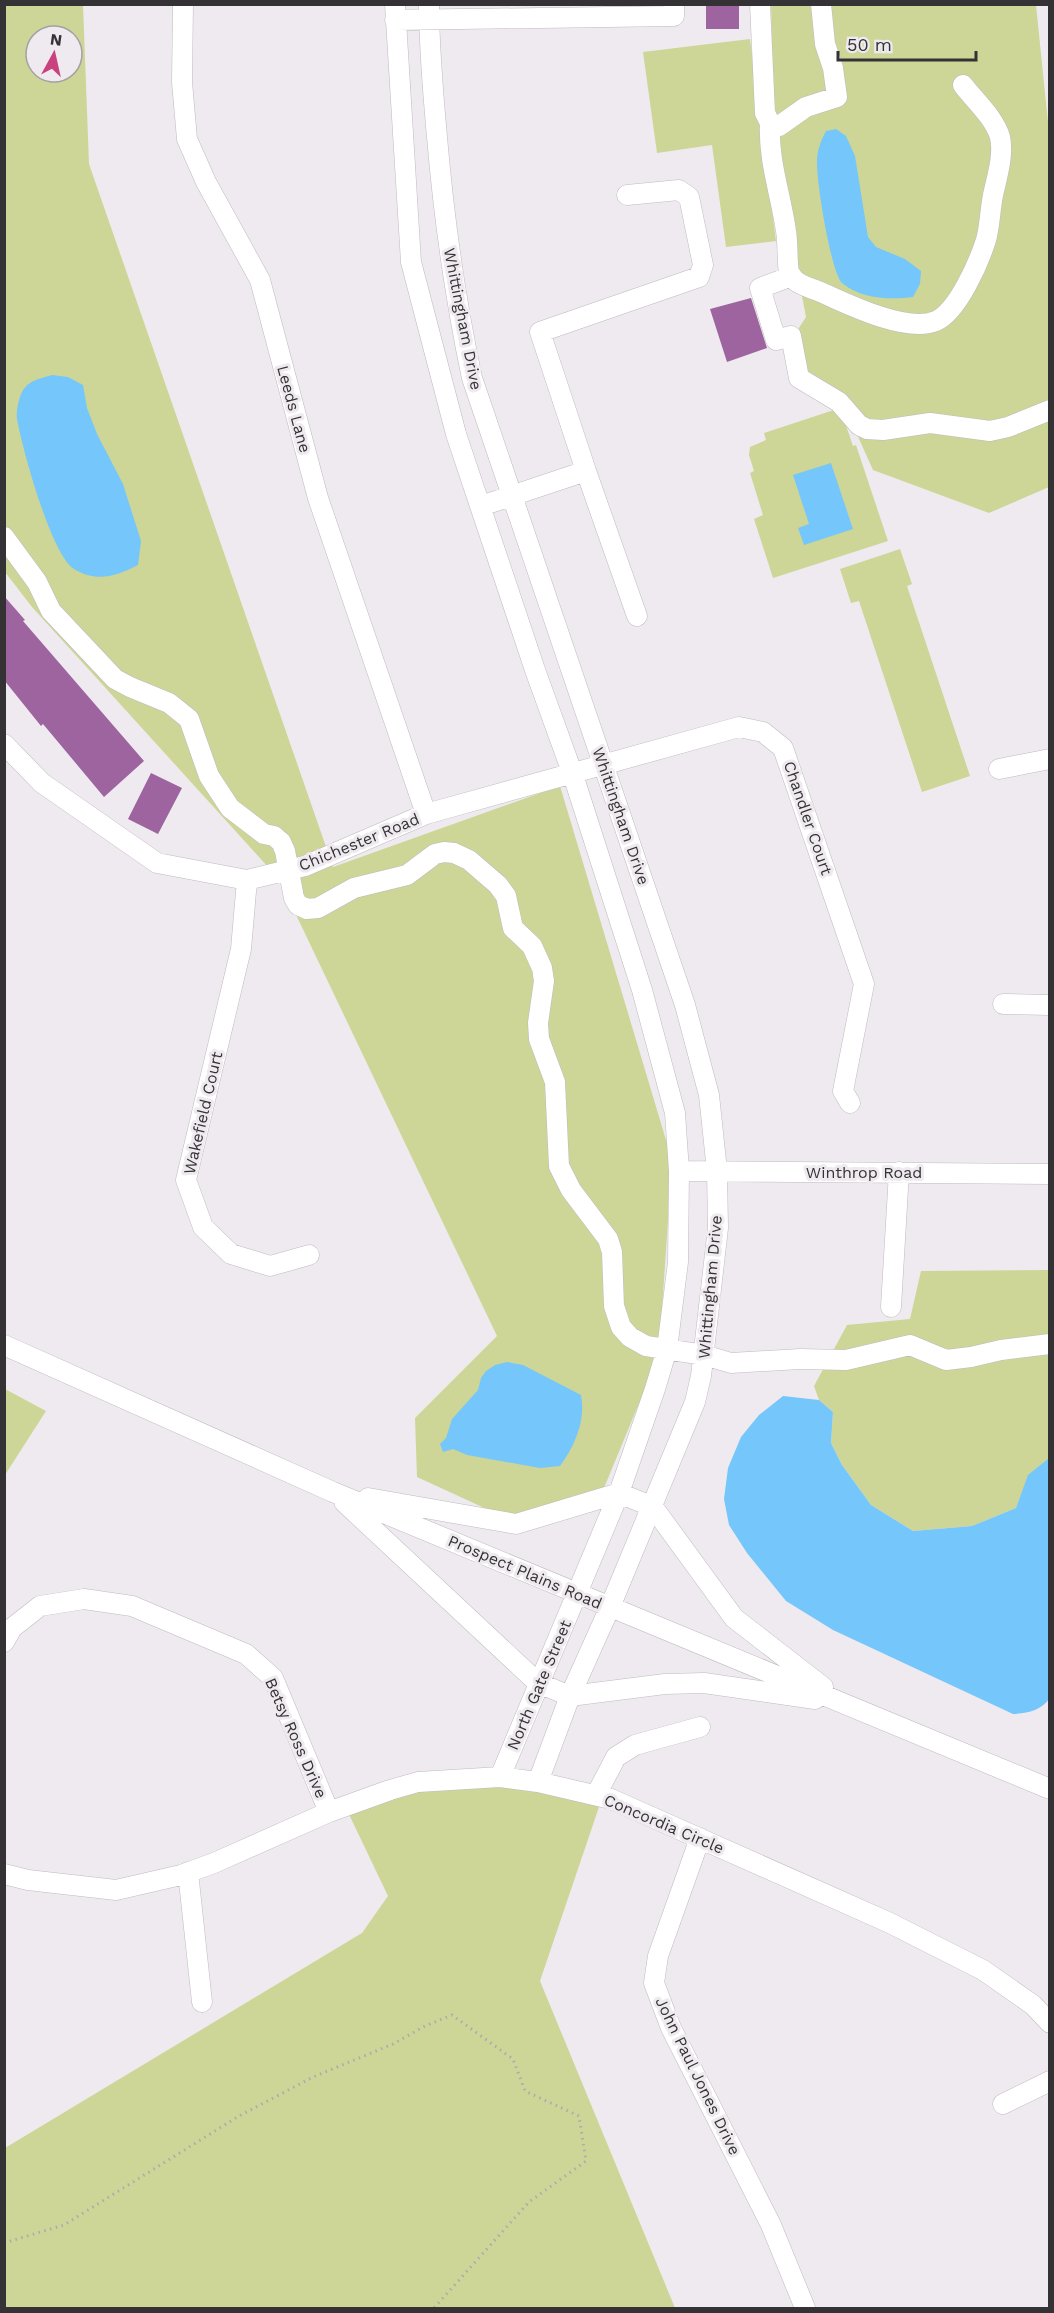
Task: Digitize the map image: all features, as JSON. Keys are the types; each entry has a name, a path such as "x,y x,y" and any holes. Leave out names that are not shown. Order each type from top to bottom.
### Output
{"street":[{"name":"Leeds Lane","path":"183,4 182,82 187,139 206,182 260,280 318,498 426,814"},
{"name":"Whittingham Drive","path":"577,1593 619,1493 667,1349 678,1262 679,1171 675,1113 642,990 573,775 535,670 456,434 411,262 395,12 674,16 674,4"},
{"path":"760,4 765,113 770,123 773,171 786,230 789,271 795,282 851,307 904,322 936,321 949,310 963,291 986,239 1001,148 994,125 963,85"},
{"path":"770,123 779,126 806,107 837,97 833,68 825,44 821,4"},
{"name":"Whittingham Drive","path":"429,12 429,48 445,225 457,308 472,378 510,496 685,1005 709,1095 717,1171 718,1228 704,1355 695,1402 610,1607"},
{"path":"627,195 679,190 689,197 703,265 699,277 540,332 637,616"},
{"path":"792,276 760,288 776,340 791,336 800,378 839,402 859,425 867,429 883,430 930,423 990,431 1008,427 1050,410"},
{"path":"481,506 586,471"},
{"path":"4,537 38,582 51,611 115,679 169,703 189,718 202,758 220,794 230,807 254,827 281,842 285,851 294,898 298,905 307,909 318,908 354,888 406,875 435,854 444,852 469,860 498,885 506,896 513,928 532,946 542,968 544,981 538,1023 539,1039 555,1082 559,1166 571,1190 608,1239 612,1252 614,1306 621,1327 630,1336 646,1346 704,1355 731,1363 800,1359 846,1360 910,1345 946,1360 1050,1344"},
{"name":"Chandler Court","path":"573,775 739,727 763,732 783,748 864,984 843,1091 850,1103"},
{"name":"Chichester Road","path":"4,744 42,783 157,863 247,880 305,866 426,814 573,775"},
{"path":"999,770 1050,759"},
{"name":"Wakefield Court","path":"247,880 241,949 186,1180 202,1227 231,1254 270,1266 309,1256"},
{"path":"1003,1004 1050,1005"},
{"name":"Winthrop Road","path":"679,1171 1050,1174"},
{"path":"891,1307 899,1172"},
{"name":"Prospect Plains Road","path":"4,1345 333,1492 1050,1789"},
{"path":"333,1492 516,1524 619,1493 652,1508 734,1618 843,1703"},
{"path":"333,1492 538,1683 570,1696 665,1684 704,1683 843,1703"},
{"name":"North Gate Street","path":"500,1777 577,1593"},
{"name":"Betsy Ross Drive","path":"4,1642 12,1628 40,1606 84,1599 132,1606 246,1654 273,1678 329,1812"},
{"name":"North Gate Street","path":"538,1782 570,1696 610,1607"},
{"path":"596,1795 616,1757 634,1745 700,1727"},
{"name":"Concordia Circle","path":"4,1874 28,1880 116,1890 214,1863 329,1812 418,1782 500,1777 538,1782 611,1799 890,1923 983,1970 1033,2005 1050,2023"},
{"name":"John Paul Jones Drive","path":"700,1838 658,1956 654,1983 671,2028 771,2225 805,2308"},
{"path":"188,1872 202,2002"},
{"path":"1004,2104 1050,2081"}],"path":[{"path":"4,2244 64,2225 239,2116 313,2077 393,2044 425,2026 452,2016 513,2059 525,2091 579,2116 586,2161 529,2202 434,2308"}],"green space":[{"path":"5,5 83,5 84,24 24,24 24,84 84,84 84,32 89,164 333,867 560,786 672,1160 659,1355 599,1500 515,1522 417,1477 415,1418 497,1336 279,879 32,607 5,572"},
{"path":"771,5 1036,5 1050,142 1049,487 989,513 873,470 842,401 803,374 797,331 806,317 795,260 773,93"},
{"path":"750,39 776,241 726,247 712,145 657,153 643,52"},
{"path":"840,408 853,446 856,445 888,541 773,578 754,519 763,515 750,473 754,471 749,455 750,447 766,440 764,433"},
{"path":"900,549 912,584 907,586 970,776 922,792 859,601 851,603 840,569"},
{"path":"1049,1270 1049,1458 1029,1475 1016,1508 972,1526 913,1531 871,1505 842,1465 831,1443 833,1412 819,1400 814,1386 847,1325 910,1319 921,1271"},
{"path":"5,1389 46,1411 5,1475"},
{"path":"467,1780 601,1801 540,1981 675,2308 5,2308 5,2148 362,1933 388,1896 345,1806"}],"water":[{"path":"836,129 846,136 855,156 868,237 876,247 905,259 921,271 920,284 913,297 885,298 866,295 842,283 838,276 825,225 817,161 826,131"},
{"path":"52,375 68,377 83,385 87,408 97,434 123,484 141,541 138,565 114,575 91,576 74,569 65,560 47,523 31,475 17,411 25,387"},
{"path":"831,463 853,529 804,545 798,528 809,524 793,475"},
{"path":"507,1362 523,1365 581,1395 581,1423 570,1450 560,1466 540,1468 467,1455 453,1449 443,1452 440,1444 446,1438 452,1419 478,1390 481,1378 495,1365"},
{"path":"783,1396 819,1400 833,1412 831,1443 842,1465 871,1505 913,1531 972,1526 1016,1508 1028,1475 1049,1458 1050,1698 1042,1706 1029,1712 1013,1714 833,1630 786,1601 747,1553 729,1525 724,1499 728,1468 741,1437 759,1415"}],"building":[{"path":"706,4 739,4 739,29 706,29"},
{"path":"751,298 767,348 727,362 710,309"},
{"path":"4,596 144,761 104,797 4,680"},
{"path":"151,773 182,788 158,834 128,819"}]}
